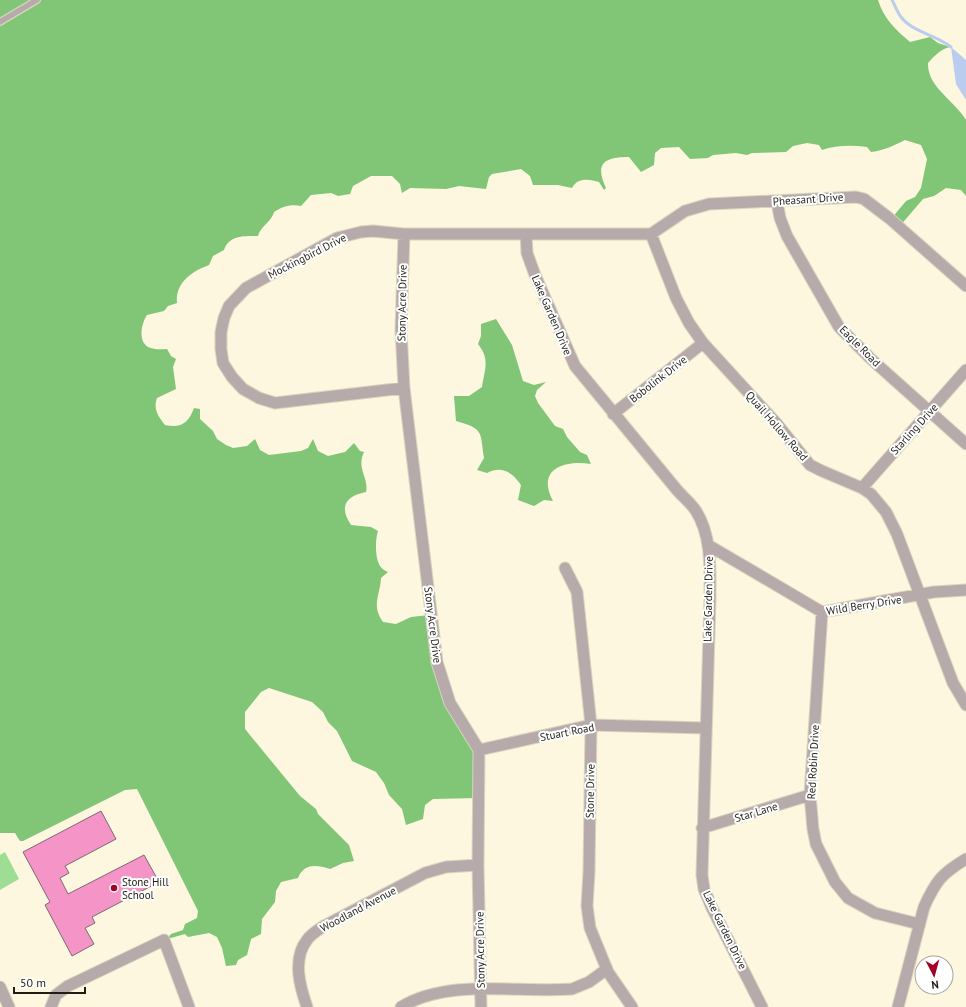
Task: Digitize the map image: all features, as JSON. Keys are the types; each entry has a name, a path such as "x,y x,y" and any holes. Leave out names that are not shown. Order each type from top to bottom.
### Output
{"street":[{"name":"Pheasant Drive","path":"651,234 685,211 709,204 777,202 845,196 864,199 889,218 966,286"},
{"name":"Eagle Road","path":"777,202 780,218 787,236 839,328 966,444"},
{"name":"Mockingbird Drive","path":"404,388 275,403 259,398 243,389 232,377 223,363 220,343 224,318 229,306 246,288 337,238 361,232 404,234 651,234"},
{"name":"Stony Acre Drive","path":"404,234 401,316 404,388 437,662 450,703 479,750 478,865 481,1007"},
{"name":"Lake Garden Drive","path":"526,234 527,253 535,275 575,366 613,414 696,511 705,531 708,545 710,599 701,864 704,889 762,1007"},
{"name":"Quail Hollow Road","path":"651,234 676,298 689,323 703,343 777,424 810,465 862,488 875,498 886,512 896,534 953,683 966,705"},
{"name":"Bobolink Drive","path":"613,414 703,343"},
{"name":"Starling Drive","path":"862,488 966,370"},
{"name":"Wild Berry Drive","path":"708,545 822,612 919,596 934,592 966,590"},
{"name":"Stone Drive","path":"565,568 577,592 592,725 587,906 590,928 607,969 632,1007"},
{"name":"Red Robin Drive","path":"822,612 810,795 816,844 841,891 856,904 875,913 919,924"},
{"name":"Stuart Road","path":"479,750 592,725 705,728"},
{"name":"Star Lane","path":"702,828 810,795"},
{"path":"898,1007 919,924 929,894 939,879 948,870 966,859"},
{"name":"Woodland Avenue","path":"307,1007 298,978 302,948 310,936 324,926 425,873 446,867 478,865"},
{"path":"51,1007 56,995 68,986 164,940 189,1007"},
{"path":"401,1007 434,994 448,991 572,989 588,982 607,969"},
{"path":"0,987 9,1007"}],"lane":[{"path":"0,22 37,0"}],"green space":[{"path":"0,0 878,0 883,13 910,42 930,37 938,43 950,47 938,53 928,63 929,72 937,87 966,120 966,196 961,190 946,188 934,196 923,199 899,227 891,219 906,201 915,197 921,188 927,159 921,145 905,140 888,148 871,152 867,147 856,146 838,146 822,150 819,145 807,143 793,146 786,152 752,153 747,155 736,153 713,155 708,158 690,159 679,147 661,148 655,153 654,165 641,172 629,157 608,160 604,163 601,173 606,188 604,190 599,182 592,180 580,180 574,184 572,188 558,185 533,185 530,176 521,169 492,174 489,177 486,189 459,186 446,189 410,188 402,193 400,184 392,176 371,176 353,186 350,194 338,196 331,193 311,195 301,206 286,206 274,212 271,219 259,232 258,236 242,236 229,241 224,250 213,256 209,265 191,274 179,289 177,303 168,306 164,311 147,315 142,328 142,338 144,342 147,346 153,349 167,349 171,356 176,359 173,367 176,389 157,398 156,402 157,412 165,425 175,426 183,424 189,418 194,408 200,409 200,419 213,431 217,439 233,448 247,446 255,439 260,450 269,455 301,451 308,448 313,439 318,451 328,456 345,452 354,443 360,451 364,452 361,463 366,482 366,492 353,496 349,499 346,503 345,513 351,525 371,527 378,531 376,554 378,563 388,572 381,578 377,600 377,610 379,616 383,622 396,624 411,617 429,615 437,665 479,751 477,798 433,799 425,805 423,819 406,825 402,809 389,795 384,783 376,772 352,761 337,731 328,722 323,712 312,702 269,688 261,692 245,712 245,729 300,796 316,809 318,814 349,845 354,861 343,863 330,869 311,866 304,870 298,878 281,882 276,891 275,902 262,919 261,934 251,939 247,955 238,960 236,965 226,966 222,948 217,937 209,933 188,937 185,934 167,939 171,934 183,930 185,924 197,918 198,911 137,789 125,790 23,841 20,841 15,833 0,833"},
{"path":"496,319 512,345 523,381 534,385 546,382 537,390 535,396 538,403 555,426 563,429 567,437 580,452 587,455 591,464 571,464 556,469 550,474 548,481 549,490 553,501 544,500 534,506 518,500 521,485 511,474 502,470 487,473 477,470 484,458 479,432 472,426 456,421 454,396 469,396 482,387 486,364 482,349 478,344 481,336 481,324"},
{"path":"5,852 19,879 0,890 0,855"}],"water":[{"path":"951,47 966,60 966,100 956,84"}],"building":[{"name":"Stone Hill School","path":"101,811 116,839 65,866 69,873 60,878 68,894 144,855 159,882 92,917 95,923 85,928 94,944 72,956 45,905 50,902 23,852"}],"waterway":[{"path":"892,0 900,15 911,26 939,39 951,47"}],"place":[{"name":"Stone Hill School","path":"114,888"}]}
